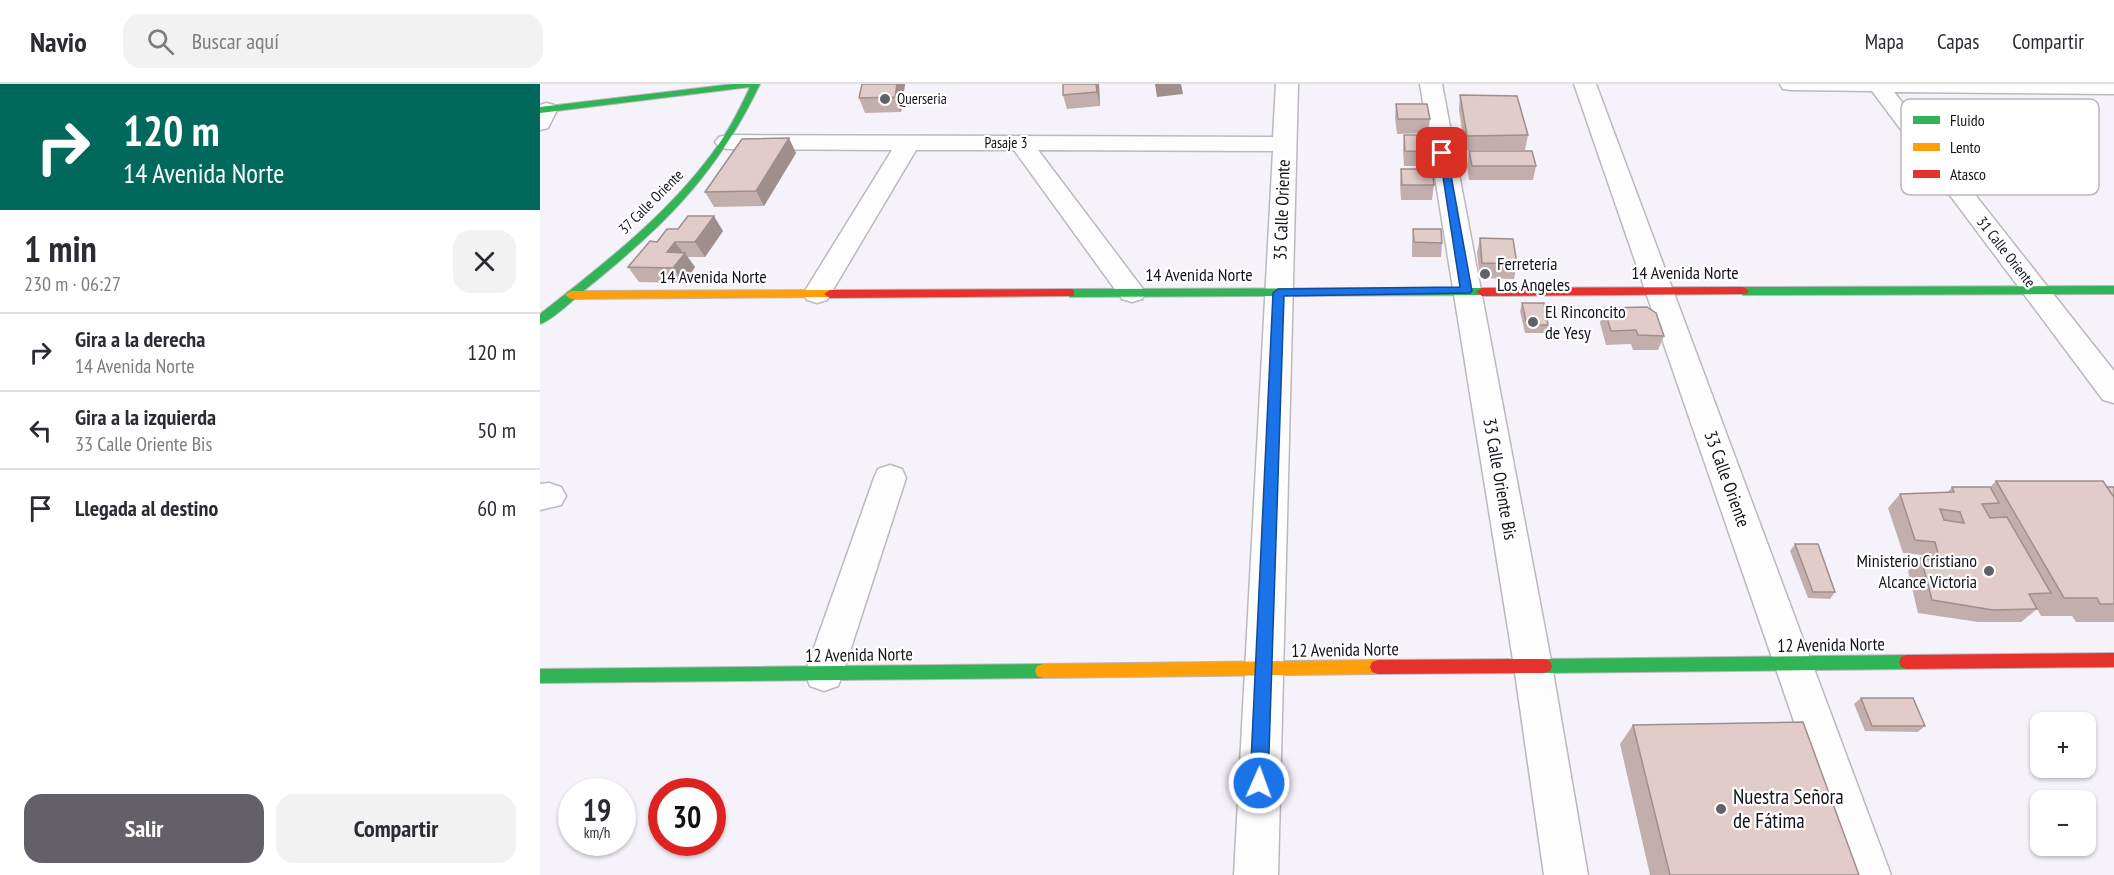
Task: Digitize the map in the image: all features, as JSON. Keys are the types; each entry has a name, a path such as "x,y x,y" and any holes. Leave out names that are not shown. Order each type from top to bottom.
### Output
{"street":[{"path":"542,114 755,84"},
{"name":"37 Calle Oriente","path":"540,320 662,219 683,197 727,142 739,122 755,84"},
{"name":"35 Calle Oriente","path":"1256,875 1287,84"},
{"name":"33 Calle Oriente Bis","path":"1431,84 1533,666 1566,875"},
{"name":"33 Calle Oriente","path":"1585,84 1869,875"},
{"path":"1791,84 2114,88"},
{"name":"31 Calle Oriente","path":"1877,85 1901,116"},
{"name":"Pasaje 3","path":"727,142 1284,144"},
{"path":"817,294 908,143"},
{"path":"1021,143 1132,293"},
{"name":"31 Calle Oriente","path":"1962,195 2114,392"},
{"name":"14 Avenida Norte","path":"571,295 2114,290"},
{"path":"824,673 890,478"},
{"name":"12 Avenida Norte","path":"540,676 2114,660"}],"building":[{"path":"862,84 897,84 895,97 859,98"},
{"path":"1063,84 1096,84 1097,92 1063,95"},
{"path":"1460,95 1517,96 1528,135 1467,136"},
{"path":"1396,104 1427,104 1430,119 1398,119"},
{"path":"1404,135 1430,135 1432,152 1405,151"},
{"path":"789,138 756,191 705,192 742,139"},
{"path":"1469,151 1532,151 1536,166 1472,166"},
{"path":"1401,169 1432,169 1434,185 1402,185"},
{"path":"688,216 714,216 695,242 675,242 667,252 685,253 673,268 628,267 650,241 657,242 667,229 678,229"},
{"path":"1413,229 1441,229 1442,243 1414,242"},
{"path":"1480,238 1513,239 1517,264 1482,263"},
{"path":"1522,303 1544,303 1548,325 1527,325"},
{"path":"1647,307 1656,313 1664,336 1638,335 1636,330 1611,331 1604,308"},
{"path":"1996,481 2103,481 2114,497 2114,604 2100,604 2097,598 2064,598"},
{"path":"1952,487 1990,487 1999,503 1982,504 1990,518 2007,517 2051,593 2029,594 2037,609 1993,610 1932,600 1921,558 1940,561 1935,542 1915,540 1900,494 1954,492","holes":["1940,509 1960,512 1964,523 1944,520"]},
{"path":"2107,487 2114,487 2114,497"},
{"path":"1795,544 1818,544 1835,592 1813,592"},
{"path":"1861,698 1913,698 1925,726 1872,726"},
{"name":"Nuestra Señora de Fátima","path":"1803,722 1859,875 1670,875 1633,725"}],"traffic: fast":[{"path":"540,110 755,84"},
{"path":"540,320 604,269 664,216 716,155 738,121 756,84"},
{"path":"1743,291 2114,290"},
{"path":"1070,293 1482,292"},
{"path":"1544,666 1907,662"},
{"path":"540,676 1043,671"}],"traffic: slow":[{"path":"571,295 830,294"},
{"path":"1043,671 1378,667"}],"traffic: jam":[{"path":"1482,292 1743,291"},
{"path":"830,294 1070,293"},
{"path":"1907,662 2114,660"},
{"path":"1378,667 1544,666"}],"place":[{"name":"Querseria","path":"885,99"},
{"name":"Ferretería Los Angeles","path":"1485,274"},
{"name":"El Rinconcito de Yesy","path":"1533,322"},
{"name":"Ministerio Cristiano Alcance Victoria","path":"1989,571"},
{"name":"Nuestra Señora de Fátima","path":"1721,809"}],"route":[{"path":"1259,783 1278,293 1466,291 1442,153"}]}
